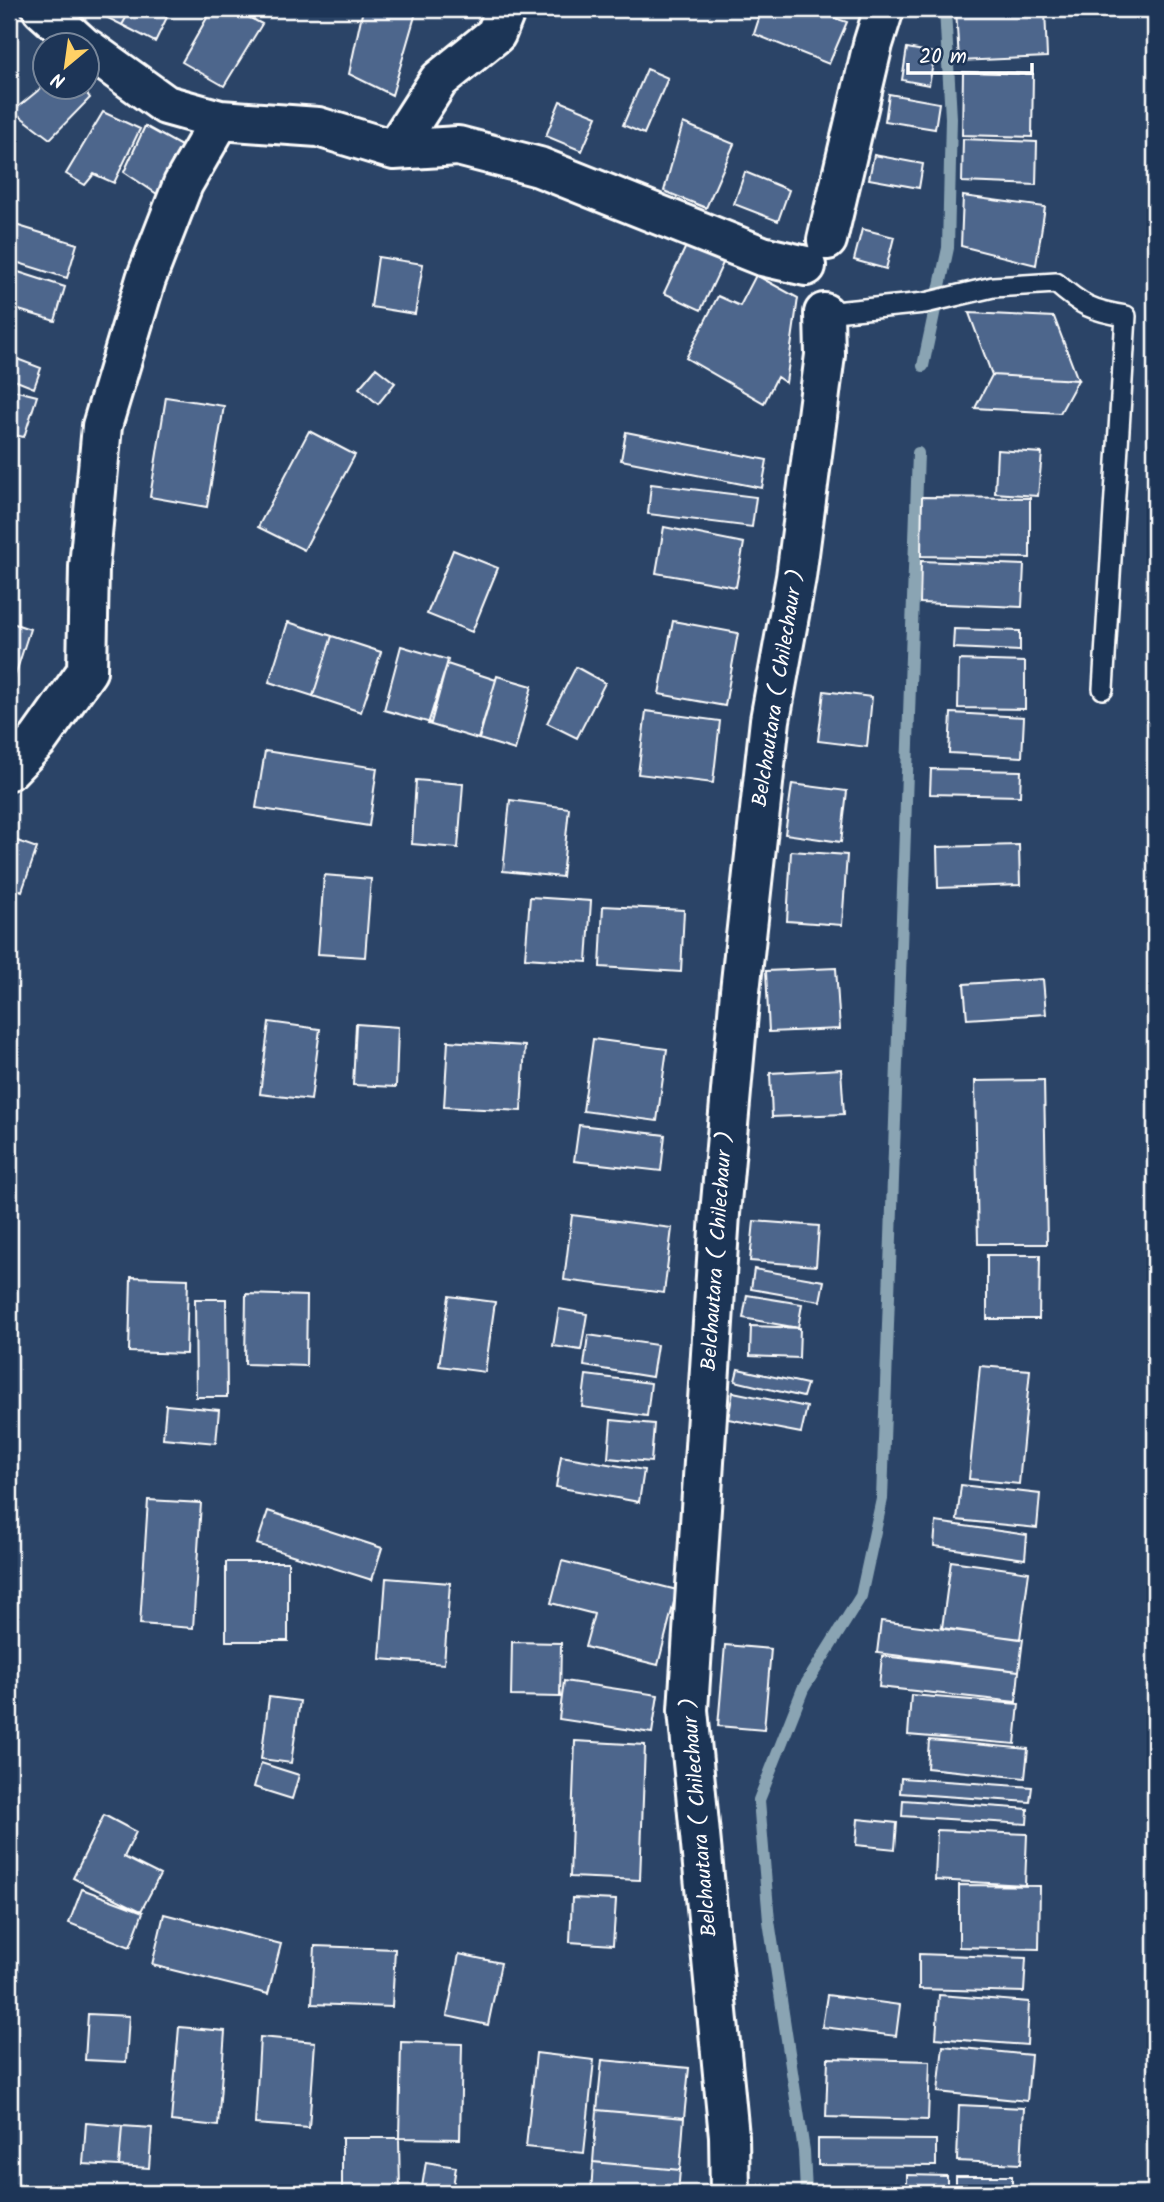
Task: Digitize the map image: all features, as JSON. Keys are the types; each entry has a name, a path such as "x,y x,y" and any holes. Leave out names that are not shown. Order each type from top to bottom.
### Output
{"street":[{"path":"42,9 67,32"},
{"path":"394,150 439,80 496,34 506,9"},
{"path":"102,59 166,105 220,120 318,127 394,150 458,146 539,167 762,256 816,253 884,9"},
{"path":"9,770 37,740 87,671 89,567 102,426 146,279 183,184 220,120"},
{"name":"Belchautara ( Chilechaur )","path":"730,2193 729,2136 688,1710 720,1214 740,991 770,720 796,577 825,355 824,313"}],"lane":[{"path":"824,313 925,303 993,288 1056,283 1078,303 1126,316 1103,689"}],"building":[{"path":"90,9 131,9 122,25"},
{"path":"131,9 171,9 155,42 122,25"},
{"path":"212,9 233,9 262,24 224,86 182,62"},
{"path":"363,9 417,9 392,95 349,74"},
{"path":"762,9 808,9 847,22 829,64 754,34"},
{"path":"956,9 1045,9 1047,57 959,61"},
{"path":"907,48 935,53 929,85 902,80"},
{"path":"647,69 668,78 644,134 623,125"},
{"path":"963,72 1033,74 1032,137 962,135"},
{"path":"889,94 939,103 935,129 885,121"},
{"path":"32,95 32,102 86,102 50,139 13,111"},
{"path":"560,101 597,116 582,151 546,136"},
{"path":"103,112 140,129 114,183 94,174 85,185 66,174"},
{"path":"683,123 734,144 706,208 664,191"},
{"path":"145,126 183,147 163,198 124,172"},
{"path":"963,139 1037,142 1036,185 962,182"},
{"path":"874,155 923,164 919,188 869,179"},
{"path":"745,172 789,190 778,221 734,204"},
{"path":"963,196 1045,207 1036,265 961,246"},
{"path":"9,223 77,244 67,278 9,260"},
{"path":"862,229 894,237 886,269 854,260"},
{"path":"688,242 725,259 701,310 664,293"},
{"path":"378,257 423,264 415,314 371,307"},
{"path":"9,269 65,287 55,321 9,307"},
{"path":"756,275 798,298 786,383 777,377 764,403 686,358 718,296 740,306"},
{"path":"969,313 1054,317 1078,380 992,375"},
{"path":"9,356 41,368 34,388 9,378"},
{"path":"376,368 395,383 378,404 359,388"},
{"path":"992,375 1078,380 1060,413 975,408"},
{"path":"9,389 37,396 24,437 9,434"},
{"path":"166,397 224,406 207,507 150,497"},
{"path":"309,431 355,455 304,550 258,527"},
{"path":"626,432 767,460 762,488 621,460"},
{"path":"997,450 1042,453 1038,496 995,493"},
{"path":"651,484 756,497 752,527 648,514"},
{"path":"922,497 1030,498 1030,558 921,556"},
{"path":"664,527 744,543 736,587 656,573"},
{"path":"453,550 498,568 472,632 427,614"},
{"path":"921,561 1024,565 1022,607 920,603"},
{"path":"673,621 738,633 725,706 659,694"},
{"path":"9,622 30,629 14,679 9,677"},
{"path":"288,622 332,636 313,696 269,682"},
{"path":"954,629 1020,631 1020,651 953,648"},
{"path":"332,636 381,652 361,712 313,696"},
{"path":"401,646 448,660 431,723 384,710"},
{"path":"959,660 1025,662 1025,709 958,708"},
{"path":"447,664 496,680 478,739 428,724"},
{"path":"576,667 605,683 577,738 547,723"},
{"path":"497,676 532,686 515,750 479,739"},
{"path":"824,691 872,697 867,747 818,741"},
{"path":"646,711 720,721 713,783 638,774"},
{"path":"951,713 1024,717 1022,757 949,753"},
{"path":"265,751 377,768 369,826 256,808"},
{"path":"931,769 1021,771 1020,796 930,794"},
{"path":"416,780 463,784 458,848 412,844"},
{"path":"792,784 847,791 841,842 785,834"},
{"path":"510,800 569,808 562,877 503,871"},
{"path":"9,838 37,848 22,891 9,886"},
{"path":"1019,845 1020,885 938,888 937,847"},
{"path":"791,851 847,855 842,925 787,921"},
{"path":"324,875 371,879 365,957 318,954"},
{"path":"530,897 591,901 587,962 525,958"},
{"path":"603,906 684,910 681,972 600,967"},
{"path":"836,968 840,1029 769,1032 766,971"},
{"path":"1043,979 1046,1014 967,1019 964,984"},
{"path":"269,1022 320,1029 311,1100 260,1094"},
{"path":"356,1024 398,1027 396,1087 353,1085"},
{"path":"593,1039 667,1049 657,1121 583,1111"},
{"path":"448,1041 525,1046 521,1111 444,1107"},
{"path":"841,1069 844,1114 772,1117 770,1073"},
{"path":"1044,1080 1047,1244 978,1244 975,1081"},
{"path":"579,1125 665,1135 661,1171 574,1161"},
{"path":"572,1215 672,1228 664,1293 564,1280"},
{"path":"754,1221 819,1226 816,1266 750,1261"},
{"path":"987,1255 1040,1255 1039,1319 987,1319"},
{"path":"754,1269 824,1281 820,1301 751,1289"},
{"path":"131,1277 188,1279 186,1354 129,1352"},
{"path":"246,1294 307,1296 306,1366 245,1364"},
{"path":"747,1295 802,1304 798,1328 743,1318"},
{"path":"449,1296 495,1302 485,1372 439,1366"},
{"path":"195,1299 226,1299 227,1397 196,1397"},
{"path":"559,1309 587,1314 581,1350 553,1346"},
{"path":"751,1326 800,1328 799,1358 750,1356"},
{"path":"588,1335 657,1345 652,1377 584,1366"},
{"path":"980,1366 1030,1370 1019,1484 969,1479"},
{"path":"738,1369 807,1384 803,1397 735,1381"},
{"path":"586,1375 651,1383 647,1416 582,1407"},
{"path":"733,1392 807,1407 801,1433 728,1419"},
{"path":"166,1405 219,1410 216,1443 163,1438"},
{"path":"611,1420 654,1424 651,1462 608,1458"},
{"path":"561,1456 644,1470 639,1502 556,1487"},
{"path":"961,1485 1040,1494 1037,1528 957,1520"},
{"path":"148,1500 201,1503 193,1628 140,1624"},
{"path":"268,1511 382,1548 372,1580 257,1544"},
{"path":"936,1522 1027,1535 1025,1559 934,1546"},
{"path":"562,1561 677,1590 658,1665 585,1647 594,1614 551,1603"},
{"path":"951,1561 1029,1572 1020,1639 942,1628"},
{"path":"226,1562 288,1562 288,1641 226,1641"},
{"path":"386,1578 450,1583 444,1664 380,1659"},
{"path":"881,1621 1023,1639 1019,1671 877,1653"},
{"path":"512,1642 561,1643 560,1697 511,1696"},
{"path":"725,1645 771,1649 764,1730 718,1726"},
{"path":"882,1656 1019,1671 1016,1702 879,1687"},
{"path":"564,1681 658,1695 652,1733 559,1719"},
{"path":"911,1695 1019,1704 1015,1744 908,1735"},
{"path":"269,1697 300,1701 291,1763 261,1759"},
{"path":"929,1740 1028,1749 1025,1778 927,1768"},
{"path":"575,1741 645,1745 640,1880 570,1877"},
{"path":"261,1763 299,1775 292,1799 254,1787"},
{"path":"901,1778 1032,1787 1030,1802 900,1793"},
{"path":"903,1800 1028,1809 1027,1824 902,1816"},
{"path":"104,1815 136,1832 124,1857 160,1875 141,1911 73,1878"},
{"path":"858,1819 897,1823 895,1849 856,1845"},
{"path":"937,1830 1027,1834 1025,1885 935,1880"},
{"path":"959,1885 1040,1886 1039,1949 959,1947"},
{"path":"82,1889 143,1912 130,1947 69,1923"},
{"path":"572,1898 616,1900 613,1945 570,1942"},
{"path":"164,1914 281,1944 268,1994 152,1965"},
{"path":"315,1946 395,1949 392,2007 312,2004"},
{"path":"459,1954 501,1963 488,2025 447,2016"},
{"path":"919,1954 1026,1958 1024,1992 919,1989"},
{"path":"827,1995 900,2005 896,2036 822,2027"},
{"path":"939,1995 1029,2002 1027,2045 936,2038"},
{"path":"88,2014 129,2016 126,2062 85,2060"},
{"path":"179,2027 225,2031 218,2126 171,2121"},
{"path":"260,2037 315,2042 309,2128 255,2124"},
{"path":"401,2042 462,2044 460,2139 399,2138"},
{"path":"943,2046 1031,2055 1027,2101 938,2092"},
{"path":"536,2053 594,2060 584,2153 526,2147"},
{"path":"828,2058 930,2061 928,2120 826,2117"},
{"path":"602,2060 689,2068 684,2118 597,2110"},
{"path":"959,2105 1024,2108 1021,2164 957,2161"},
{"path":"597,2110 684,2118 680,2170 593,2162"},
{"path":"86,2123 122,2126 119,2166 83,2164"},
{"path":"122,2126 152,2128 149,2168 119,2166"},
{"path":"342,2138 399,2138 400,2193 342,2193"},
{"path":"818,2139 936,2140 936,2166 818,2165"},
{"path":"426,2162 456,2167 452,2193 421,2193"},
{"path":"593,2162 680,2170 678,2193 591,2193"},
{"path":"907,2175 947,2176 947,2193 907,2193"},
{"path":"956,2176 1012,2176 1012,2193 956,2193"}],"waterway":[{"path":"923,366 948,248 951,118 945,9"},
{"path":"806,2193 804,2151 769,1921 759,1800 803,1689 861,1596 882,1499 918,453"}]}
